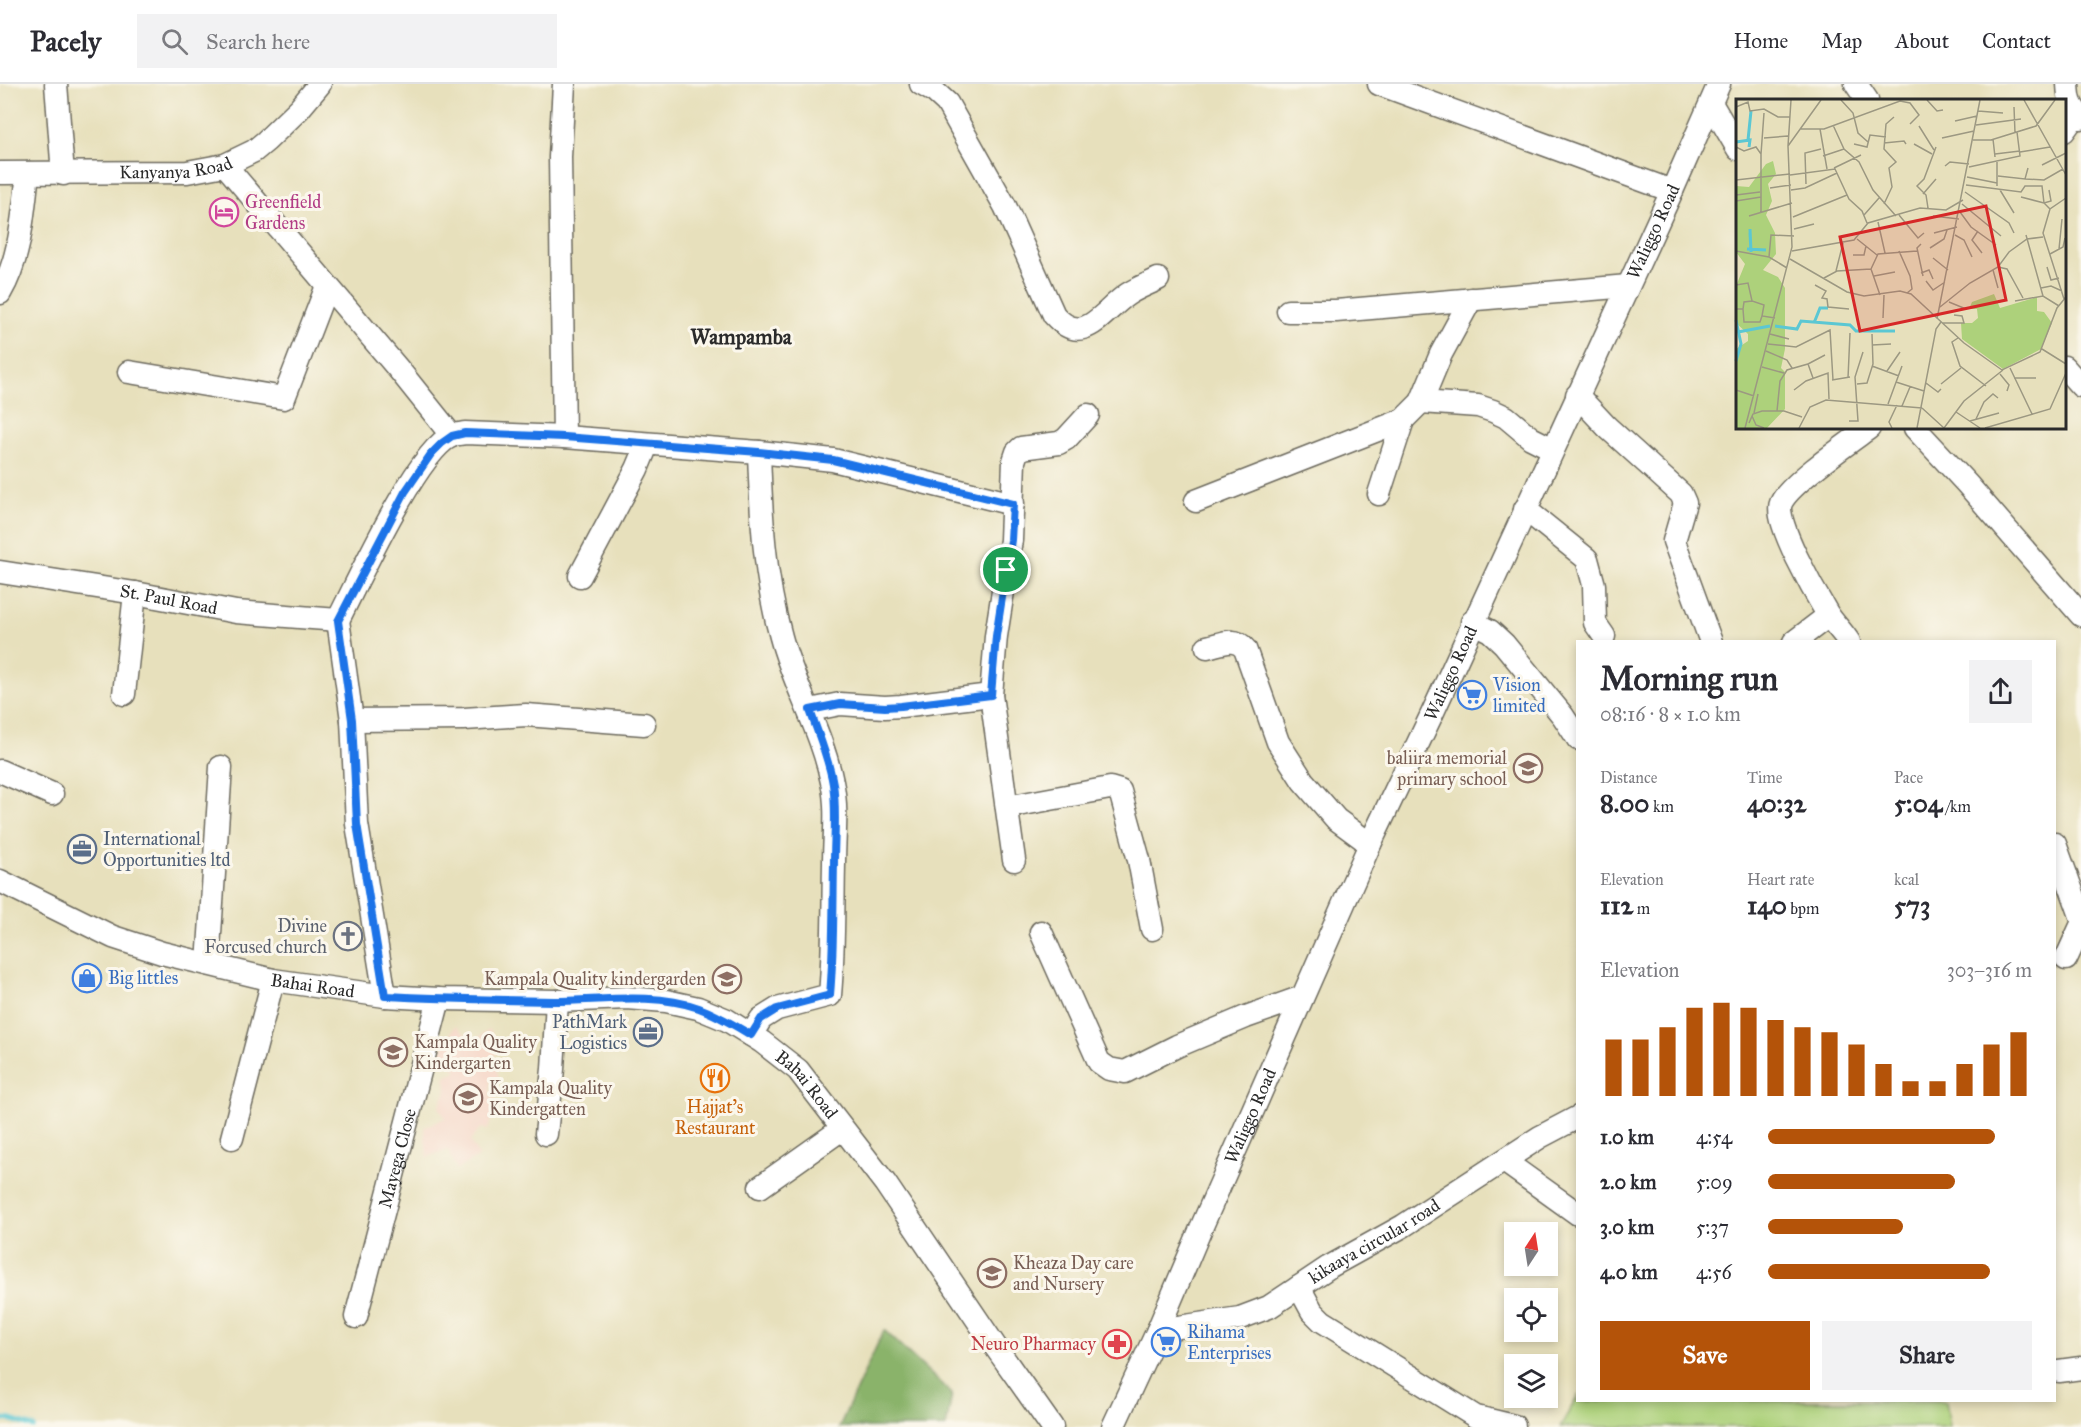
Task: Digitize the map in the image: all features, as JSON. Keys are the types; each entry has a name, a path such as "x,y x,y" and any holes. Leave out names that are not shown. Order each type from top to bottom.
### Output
{"street":[{"path":"56,84 63,174"},
{"name":"Kanyanya Road","path":"0,172 63,174 187,172 225,165 254,151 266,141 299,109 320,84"},
{"path":"564,84 560,157 564,437"},
{"path":"921,84 935,92 947,103 1005,206 1054,315 1062,324 1081,330 1093,324 1129,293 1158,279"},
{"path":"1379,84 1672,191"},
{"path":"1856,84 1866,99"},
{"path":"2068,84 2069,102 2074,121"},
{"path":"1715,93 1736,146"},
{"name":"Waliggo Road","path":"1113,1427 1158,1330 1370,844 1432,714 1715,93"},
{"path":"225,165 452,436"},
{"path":"0,293 8,280 18,246 28,173"},
{"path":"129,372 284,398 327,286"},
{"path":"1288,311 1336,311 1628,286"},
{"path":"1196,501 1403,420 1421,402 1441,354 1471,299"},
{"path":"2066,369 2081,386"},
{"path":"1578,395 1607,427 1681,494 1685,503 1674,541 1710,640"},
{"path":"1421,402 1478,406 1493,411 1506,417 1531,438 1553,449"},
{"path":"1014,860 991,695 996,636 1011,540 1014,461 1021,448 1066,439 1088,415"},
{"path":"1379,494 1403,420"},
{"path":"1847,640 1828,615 1803,572 1780,515 1780,504 1786,495 1831,456 1868,429"},
{"path":"1917,429 1968,484 2081,615"},
{"path":"385,996 357,824 352,720 338,621 405,492 431,454 452,436 465,433 564,437 833,460 1013,504"},
{"path":"580,576 637,469 647,445"},
{"path":"751,1035 761,1019 777,1009 830,995 834,955 836,824 829,768 810,710 781,637 767,569 759,452"},
{"path":"1525,509 1587,559 1594,585 1595,623 1604,636"},
{"name":"St. Paul Road","path":"0,572 135,593 236,612 338,621"},
{"path":"124,694 135,593"},
{"path":"1797,640 1828,615"},
{"path":"1473,622 1490,631 1504,644 1563,716 1576,736"},
{"path":"1207,647 1233,641 1240,643 1245,649 1278,742 1303,781 1336,819 1370,844"},
{"path":"810,710 840,704 901,706 991,695"},
{"path":"352,720 464,719 526,715 644,724"},
{"path":"208,964 221,768"},
{"path":"0,771 52,794"},
{"path":"1007,807 1110,788 1120,790 1139,860 1152,929"},
{"path":"2056,847 2081,916"},
{"name":"Bahai Road","path":"0,881 113,937 162,953 273,980 385,996 439,999 557,1001 627,998 666,1001 698,1008 727,1020 798,1070 885,1183 1052,1427"},
{"path":"2067,962 2081,926"},
{"path":"1041,932 1099,1062 1110,1069 1125,1072 1246,1017 1302,997"},
{"path":"232,1138 273,980"},
{"name":"Mayega Close","path":"356,1317 439,999"},
{"path":"546,1134 557,1001"},
{"name":"kikaaya circular road","path":"1158,1330 1240,1318 1269,1307 1346,1256 1403,1226 1540,1137 1576,1118"},
{"path":"760,1187 842,1129"},
{"path":"1504,1161 1576,1213"},
{"path":"1299,1287 1312,1311 1323,1322 1476,1417 1514,1426"}],"shaded area":[{"name":"Kampala Quality Kindergatten","path":"455,1026 474,1041 489,1029 503,1050 494,1055 499,1080 491,1080 490,1097 497,1099 488,1130 481,1128 470,1141 479,1156 457,1170 448,1150 427,1157 424,1127 445,1118 439,1107 446,1091 445,1076 457,1071 440,1052"}],"green space":[{"path":"884,1330 952,1394 946,1427 839,1427"},
{"path":"1576,1399 1576,1402 1946,1402 1950,1427 1560,1427"}],"waterway":[{"path":"0,1419 9,1419 34,1427"}],"place":[{"name":"Greenfield Gardens","path":"224,212"},
{"name":"Vision limited","path":"1472,695"},
{"name":"baliira memorial primary school","path":"1528,768"},
{"name":"International Opportunities ltd","path":"82,849"},
{"name":"Divine Forcused church","path":"348,936"},
{"name":"Big littles","path":"87,978"},
{"name":"Kampala Quality kindergarden","path":"727,979"},
{"name":"PathMark Logistics","path":"648,1032"},
{"name":"Kampala Quality Kindergarten","path":"393,1052"},
{"name":"Hajjat's Restaurant","path":"715,1078"},
{"name":"Kampala Quality Kindergatten","path":"468,1098"},
{"name":"Kheaza Day care and Nursery","path":"992,1273"},
{"name":"Rihama Enterprises","path":"1166,1342"},
{"name":"Neuro Pharmacy","path":"1117,1344"}],"district":[{"name":"Wampamba","path":"741,337"}],"route":[{"path":"465,433 564,437 759,452 833,460 893,474 1013,504 1011,540 1006,570 996,636 991,695 901,706 840,704 810,710 829,768 836,824 834,955 830,995 777,1009 761,1019 751,1035 727,1020 698,1008 666,1001 627,998 557,1001 385,996 357,824 352,720 338,621 405,492 431,454 452,436 465,433"}]}
